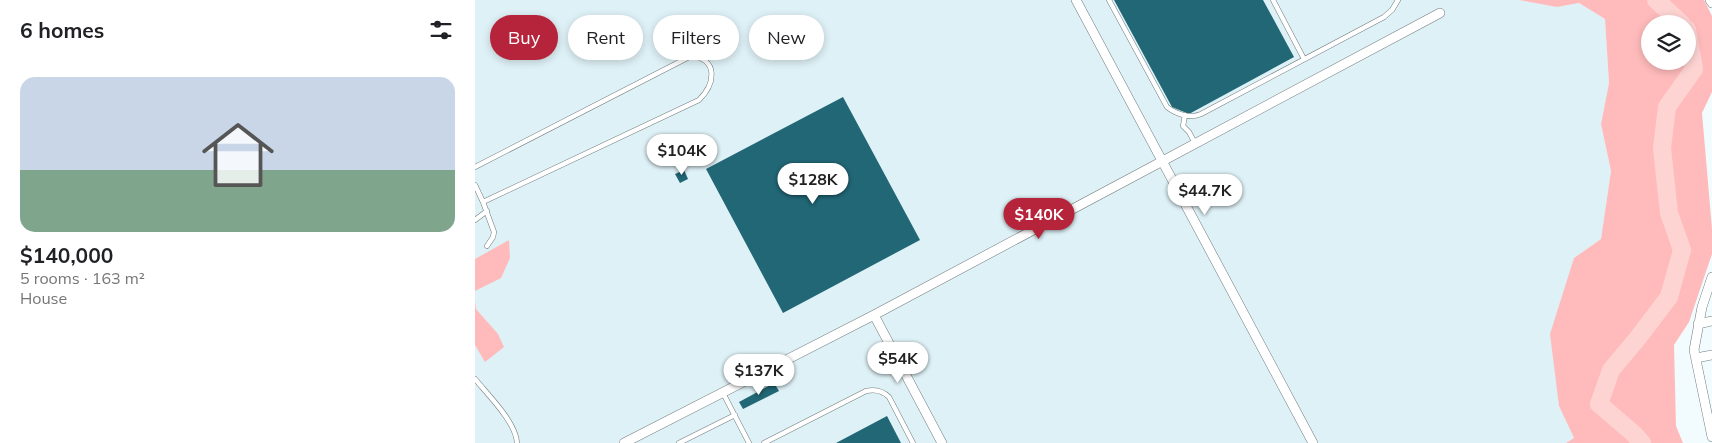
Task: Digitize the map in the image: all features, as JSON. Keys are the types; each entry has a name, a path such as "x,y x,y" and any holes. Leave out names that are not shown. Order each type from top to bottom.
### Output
{"street":[{"path":"1076,0 1313,443"},
{"path":"1710,0 1712,4"},
{"path":"624,443 874,315 1440,14"},
{"path":"1711,283 1698,324 1694,350 1707,390 1712,437"},
{"path":"874,315 942,443"},
{"path":"1698,324 1712,321"},
{"path":"1696,358 1712,355"}],"lane":[{"path":"1109,0 1167,107 1185,115 1194,116 1384,17 1392,10 1398,0"},
{"path":"1273,0 1304,59"},
{"path":"475,168 691,56 701,57 708,62 711,70 711,79 707,92 699,100 483,202"},
{"path":"1185,115 1183,126 1195,143"},
{"path":"475,185 495,232 487,246"},
{"path":"475,220 487,211"},
{"path":"475,379 504,414 515,434 517,443"},
{"path":"764,443 866,391 872,390 878,390 889,397 913,443"},
{"path":"723,393 749,443"},
{"path":"679,443 735,415"}],"shaded area":[{"path":"475,0 1519,0 1557,7 1579,3 1605,19 1609,83 1601,124 1611,171 1601,239 1574,258 1559,406 1574,438 1566,443 475,443"},
{"path":"1519,0 1704,0 1712,16 1712,92 1702,113 1712,229 1712,254 1689,322 1674,345 1676,426 1683,443 1566,443 1574,438 1559,406 1550,334 1574,258 1601,239 1611,171 1601,124 1609,83 1605,19 1579,3 1557,7"},
{"path":"509,240 510,258 501,278 475,291 475,259"},
{"path":"475,300 476,309 498,334 504,347 485,362 475,345"}],"building":[{"path":"1114,0 1263,0 1294,57 1189,114 1172,107"},
{"path":"843,97 920,240 783,313 706,169"},
{"path":"684,170 688,179 680,183 675,174"},
{"path":"774,383 779,391 743,409 739,402"},
{"path":"887,416 901,443 836,443"}],"waterway":[{"path":"1656,0 1672,15"},
{"path":"1642,443 1599,404 1611,370 1669,297 1682,250 1669,213 1662,148 1667,107 1693,70"}]}
